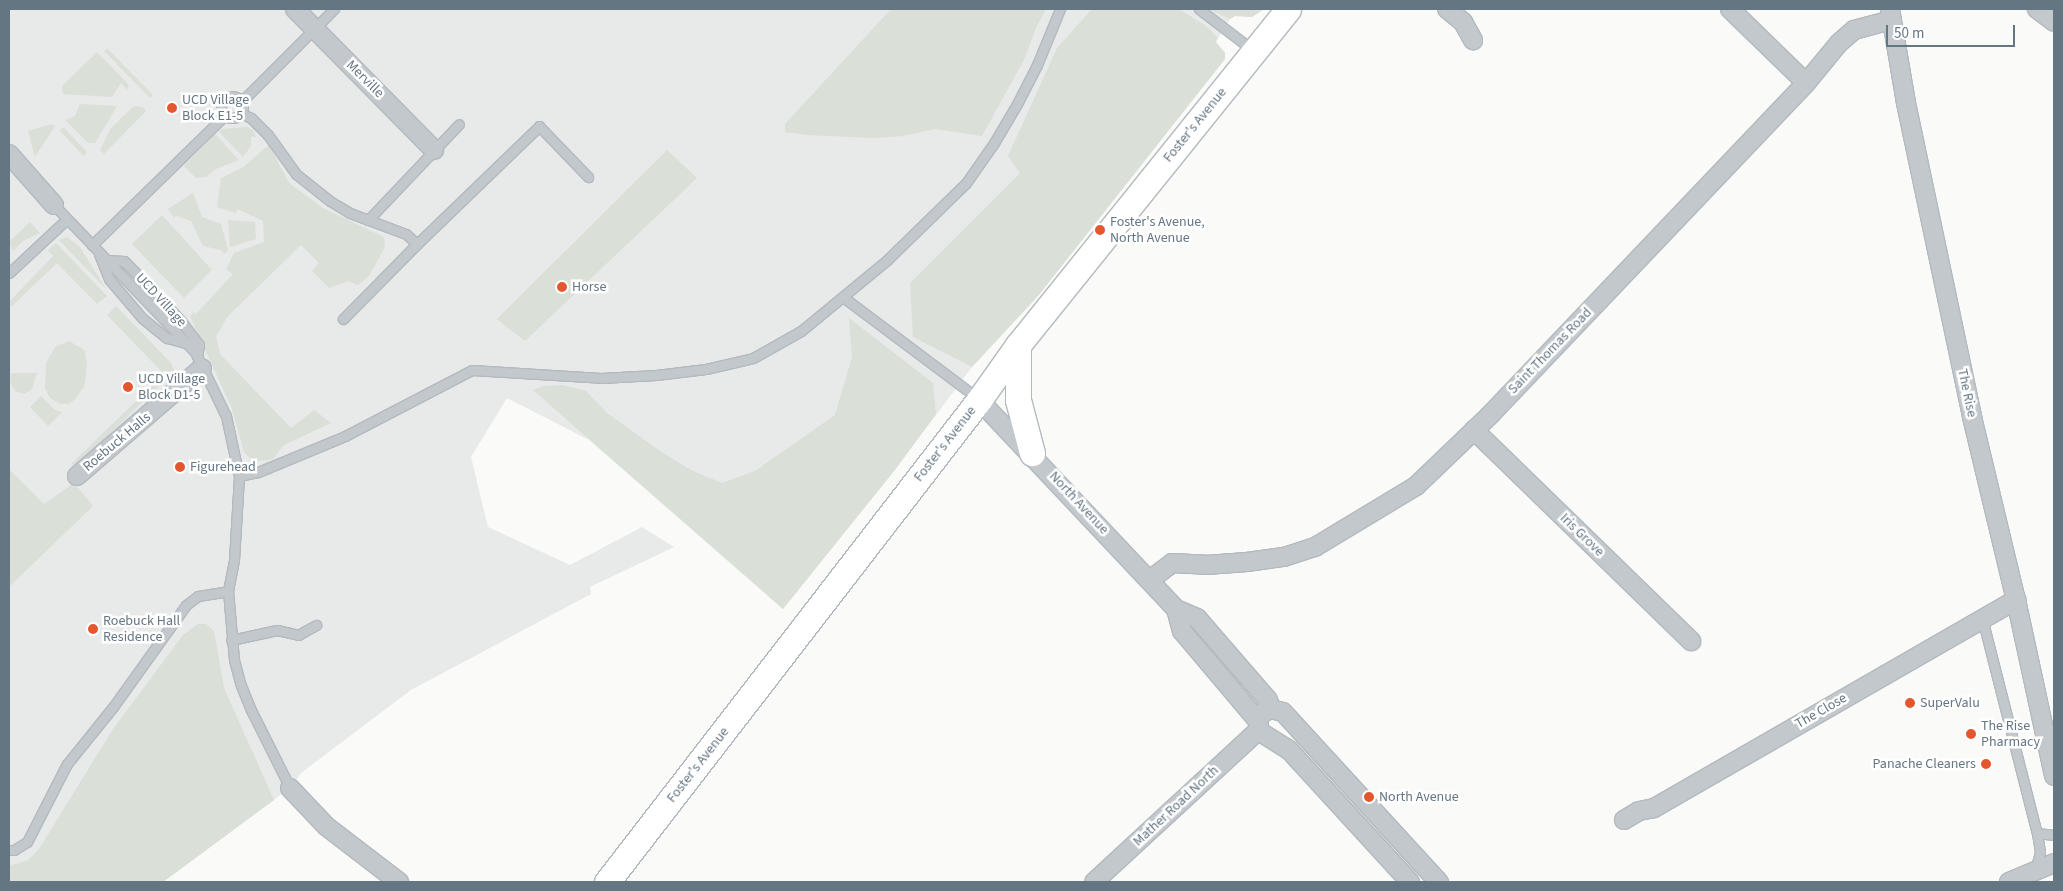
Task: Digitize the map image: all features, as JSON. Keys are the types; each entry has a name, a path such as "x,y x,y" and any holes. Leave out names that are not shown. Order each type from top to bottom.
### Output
{"main road":[{"name":"Foster's Avenue","path":"607,882 979,400 1018,346 1288,9"},
{"path":"1018,346 1018,400 1032,453"}],"street":[{"name":"Merville","path":"296,9 434,150"},
{"path":"1446,9 1463,22 1473,40"},
{"path":"1730,9 1806,83"},
{"path":"2037,9 2054,22"},
{"name":"Saint Thomas Road","path":"1150,580 1172,563 1206,565 1247,562 1284,557 1315,547 1416,486 1474,430 1806,83 1839,44 1854,30 1890,14"},
{"name":"The Rise","path":"1890,14 1972,417 2052,753 2054,776"},
{"name":"UCD Village","path":"9,154 54,205"},
{"name":"Roebuck Halls","path":"77,476 200,363"},
{"name":"North Avenue","path":"979,400 1032,453 1176,609 1197,618 1268,700 1271,709 1283,712 1288,720 1305,736 1439,882"},
{"name":"Iris Grove","path":"1474,430 1691,641"},
{"name":"The Close","path":"1624,820 1639,811 1654,808 2016,600"},
{"name":"North Avenue","path":"1176,609 1182,631 1263,730 1290,750 1410,882"},
{"path":"1271,709 1262,713 1263,730 1285,733 1288,720"},
{"name":"Mather Road North","path":"1094,882 1263,730"},
{"path":"290,788 326,826 397,882"},
{"path":"2009,882 2054,863"}],"lane":[{"path":"240,113 241,102 334,9"},
{"path":"239,476 258,472 345,436 472,370 601,378 656,375 706,369 753,358 801,331 920,230 966,183 994,143 1017,104 1037,65 1060,9"},
{"path":"1199,9 1254,51"},
{"path":"225,115 221,105 225,99 234,96 241,102"},
{"path":"225,115 234,117 240,113"},
{"path":"240,113 251,118 268,135 296,174 307,183 343,209 406,234 417,244"},
{"path":"95,248 225,115"},
{"path":"368,220 459,124"},
{"path":"343,318 539,126 588,177"},
{"name":"UCD Village","path":"54,205 186,343 200,363"},
{"path":"9,274 68,219"},
{"name":"UCD Village","path":"95,248 109,279 142,318 167,338 186,343"},
{"name":"UCD Village","path":"107,260 124,261 182,321 199,345 200,363"},
{"path":"843,297 979,400"},
{"path":"200,363 226,416 239,476 234,560 228,591 231,640 240,683 266,742 290,788"},
{"path":"9,850 14,850 27,842 67,764 113,707 186,605 198,596 228,591"},
{"path":"1982,618 2037,833 2040,852 2035,871"},
{"path":"231,640 277,630 298,635 316,625"},
{"path":"2037,833 2054,835"}],"shaded area":[{"path":"9,9 1264,9 1252,17 1235,16 1230,19 1216,42 1225,53 1225,59 1038,296 972,367 894,471 783,609 589,440 507,398 471,457 488,527 570,565 642,527 674,547 590,587 591,594 411,690 301,773 290,788 163,882 9,882"},
{"path":"891,9 1046,9 1036,28 1024,60 982,136 935,129 903,136 874,138 807,135 785,132 785,124"},
{"path":"1092,9 1179,9 1206,26 1217,37 1216,42 1225,53 1225,59 1038,296 972,367 913,337 910,283 1020,173 1008,156 1057,48"},
{"path":"1208,9 1264,9 1252,17 1235,16 1230,19"},
{"path":"108,49 153,95 150,98 104,51"},
{"path":"97,52 129,85 127,90 121,83 112,97 63,94 62,86"},
{"path":"80,104 117,106 95,143 88,143 65,120 75,116"},
{"path":"134,106 143,107 146,111 104,154 100,150 111,128"},
{"path":"52,124 55,126 35,157 28,131"},
{"path":"63,127 87,152 84,156 60,131"},
{"path":"247,127 253,130 256,137 251,137 251,146 243,157 219,132 222,129"},
{"path":"215,134 239,160 216,169 206,177 196,178 184,166"},
{"path":"269,145 289,183 323,208 384,237 385,247 369,276 358,285 348,281 329,288 312,271 319,263 301,245 228,316 216,336 220,354 291,428 314,410 331,423 284,445 273,459 260,461 251,459 244,452 232,409 190,316 194,312 196,314 233,274 226,269 234,253 264,242 263,221 237,209 236,213 217,207 221,178 242,168"},
{"path":"667,150 697,178 525,341 497,319"},
{"path":"193,193 202,217 221,224 228,250 225,254 221,250 203,246 191,221 176,216 174,218 168,209"},
{"path":"162,215 212,270 184,298 132,244"},
{"path":"228,220 255,222 256,239 230,247"},
{"path":"30,222 40,233 23,241 13,251 9,242"},
{"path":"67,237 80,247 106,289 59,240"},
{"path":"56,243 107,296 97,304 57,263 11,307 9,302 53,256 48,250"},
{"path":"116,306 171,363 174,371 77,466 71,464 164,374 107,315"},
{"path":"849,318 933,383 936,414 894,471 783,609 533,390 543,386 562,385 586,391 607,413 660,451 691,470 722,483 755,471 835,415 852,357"},
{"path":"69,341 84,350 87,362 86,374 84,387 75,399 69,404 60,404 50,398 45,389 46,363 55,347"},
{"path":"11,373 37,373 32,389 24,394 15,391 10,383"},
{"path":"41,396 55,410 62,412 48,426 30,407"},
{"path":"9,469 44,504 74,483 93,506 9,587"},
{"path":"198,624 206,624 214,631 224,688 274,800 163,882 9,882 9,866 28,860 39,849 113,729 183,635"}],"place":[{"name":"UCD Village Block E1-5","path":"172,108"},
{"name":"Foster's Avenue, North Avenue","path":"1100,230"},
{"name":"Horse","path":"562,287"},
{"name":"UCD Village Block D1-5","path":"128,387"},
{"name":"Figurehead","path":"180,467"},
{"name":"Roebuck Hall Residence","path":"93,629"},
{"name":"SuperValu","path":"1910,703"},
{"name":"The Rise Pharmacy","path":"1971,734"},
{"name":"Panache Cleaners","path":"1986,764"},
{"name":"North Avenue","path":"1369,797"}]}
